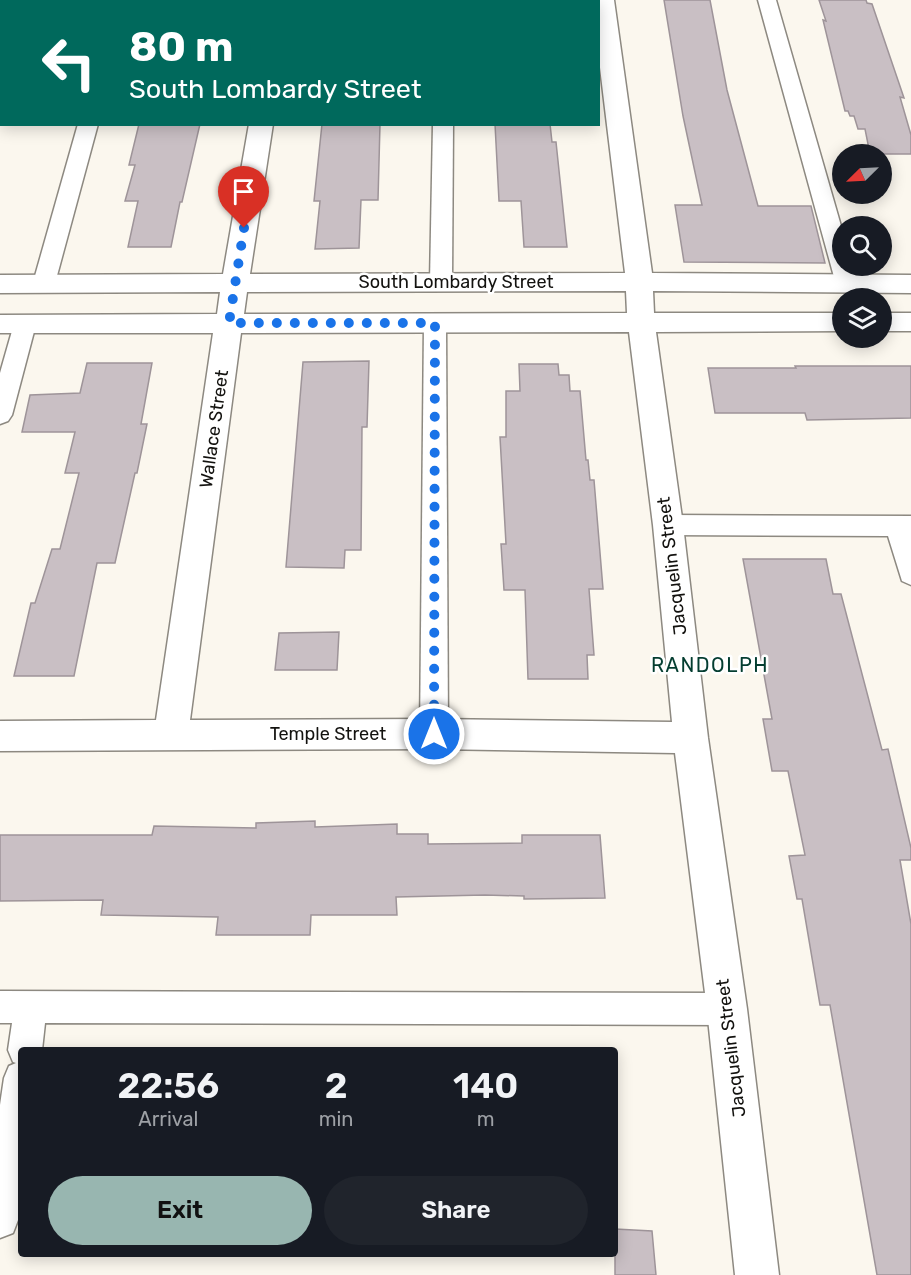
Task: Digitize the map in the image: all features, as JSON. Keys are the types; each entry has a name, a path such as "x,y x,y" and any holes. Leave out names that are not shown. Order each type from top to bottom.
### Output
{"street":[{"name":"Jacquelin Street","path":"603,0 727,1010 757,1275"},
{"name":"Wallace Street","path":"171,734 229,323 261,126"},
{"name":"South Lombardy Street","path":"0,284 639,282 911,284"},
{"path":"12,324 832,322"},
{"path":"892,322 911,322"},
{"name":"Temple Street","path":"0,736 434,734 692,738"}],"lane":[{"path":"766,0 847,284"},
{"path":"44,283 87,126"},
{"path":"441,282 443,126"},
{"path":"434,734 435,323"},
{"path":"0,415 12,324"},
{"path":"668,525 904,526 911,574"},
{"path":"24,1047 16,1007 727,1010"},
{"path":"0,1220 18,1098"}],"building":[{"path":"664,0 710,0 727,90 758,206 811,206 825,263 684,262 675,205 702,205 683,116"},
{"path":"819,0 866,0 867,3 872,4 904,98 900,97 911,135 911,154 892,154 892,144 868,144 865,129 858,129 854,116 850,116 848,111 845,111 823,20 826,21"},
{"path":"139,126 200,126 171,247 128,247 138,201 125,201 135,165 129,165"},
{"path":"322,126 380,126 378,200 361,200 359,248 315,249 320,201 314,201"},
{"path":"495,126 550,126 552,142 556,142 567,247 524,247 521,201 499,201"},
{"path":"369,361 367,427 362,427 361,550 345,550 344,568 286,567 303,362"},
{"path":"87,363 152,363 141,424 147,424 137,473 135,473 115,563 97,563 74,676 14,676 31,603 35,603 52,549 60,549 79,473 65,473 75,432 22,432 30,395 80,393"},
{"path":"519,364 558,364 559,375 569,375 570,391 580,391 586,460 588,460 590,480 594,480 603,589 589,589 594,655 587,655 588,679 528,679 525,590 504,590 501,544 506,544 500,437 506,437 506,391 520,391"},
{"path":"795,366 911,366 911,418 807,420 805,413 715,413 708,368 796,368"},
{"path":"743,559 826,559 833,594 841,594 882,750 888,749 911,848 911,860 900,860 911,924 911,1275 877,1275 830,1005 820,1005 802,899 797,899 789,856 805,855 788,771 772,771 763,719 772,719"},
{"path":"339,632 337,670 275,670 279,633"},
{"path":"315,821 315,827 397,824 397,834 428,834 428,844 522,843 522,835 600,835 605,898 524,899 524,896 485,895 396,897 397,915 311,915 310,935 216,935 218,917 101,915 103,900 0,901 0,835 152,835 154,826 256,828 256,823"},
{"path":"618,1229 652,1231 656,1275 615,1275 615,1257 618,1257"}],"district":[{"name":"RANDOLPH","path":"710,665"}],"route":[{"path":"244,228 229,323 435,323 434,734"}]}
